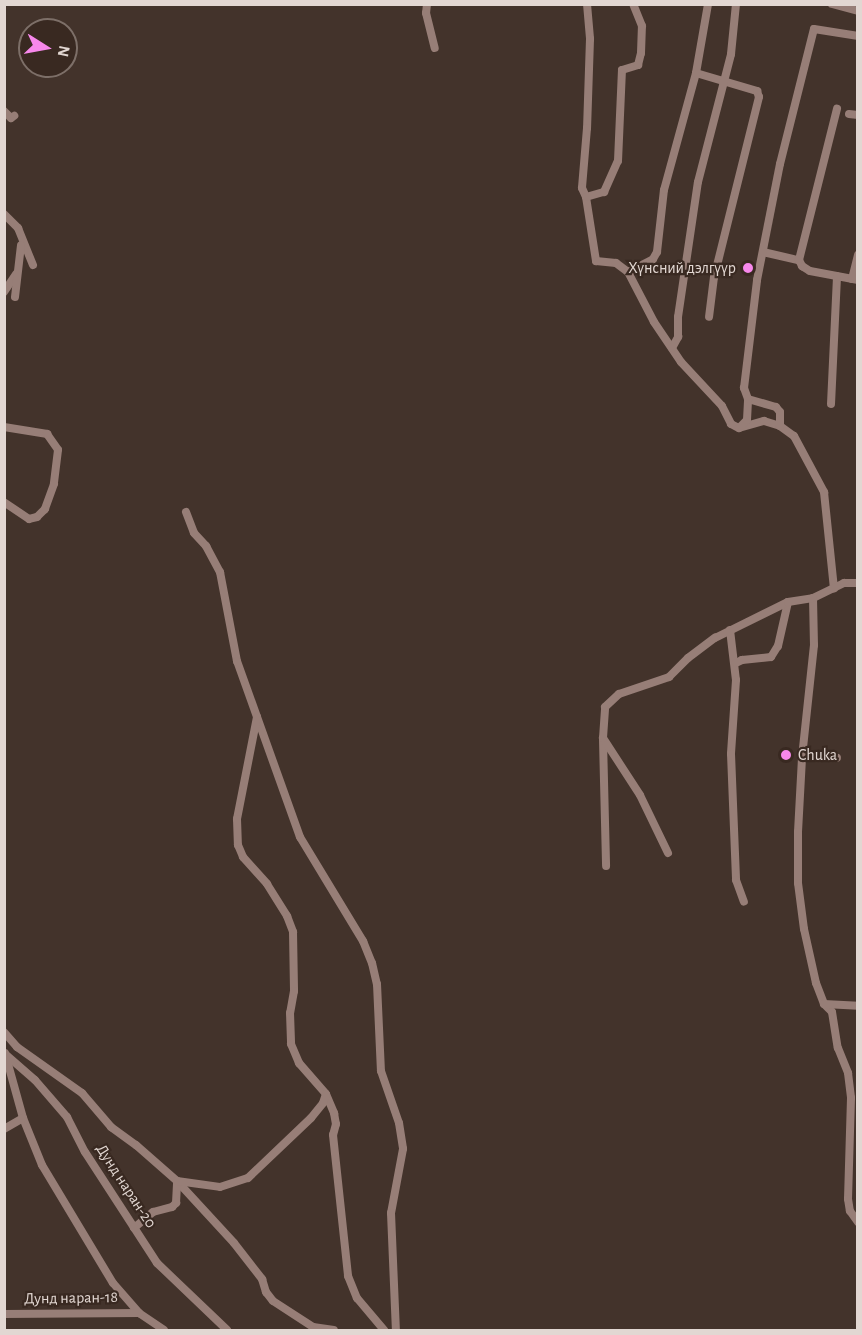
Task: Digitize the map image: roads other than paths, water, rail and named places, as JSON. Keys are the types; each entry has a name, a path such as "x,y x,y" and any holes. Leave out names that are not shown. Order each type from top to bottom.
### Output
{"street":[{"path":"427,4 426,13 435,48"},
{"path":"587,4 590,39 588,128 582,188 586,197 596,261 616,263 628,272 681,362 722,406 731,424 739,428 764,421 780,426 794,436 824,492 834,588"},
{"path":"586,197 604,192 618,162 622,70 638,65 641,53 642,27 633,4"},
{"path":"628,272 653,259 657,252 664,190 696,73 708,4"},
{"path":"672,348 678,337 678,317 698,182 731,54 736,4"},
{"path":"832,4 858,11"},
{"path":"739,428 747,420 748,399 744,388 763,252 780,164 814,29 858,36"},
{"path":"696,73 757,91 759,97 714,277 709,317"},
{"path":"837,109 799,260 802,266 810,271 855,280 858,255"},
{"path":"4,111 10,118 14,116"},
{"path":"4,214 18,228 21,241 33,265"},
{"path":"15,297 21,241"},
{"path":"763,252 799,260"},
{"path":"4,292 19,268"},
{"path":"831,404 837,276"},
{"path":"748,399 776,407 780,412 780,426"},
{"path":"4,427 47,434 58,450 54,483 45,509 37,517 28,519 4,502"},
{"path":"186,512 194,533 206,546 220,572 237,661 300,837 363,941 377,984 381,1071 399,1123 404,1149 391,1213 396,1330"},
{"path":"668,853 640,795 603,738 605,707 612,698 628,689 669,677 688,658 730,630 788,602 813,598 844,583 858,583"},
{"path":"813,598 814,645 802,756 798,883 804,929 824,1005 832,1012 838,1048 848,1073 851,1098 848,1199 850,1211 858,1222"},
{"path":"736,663 742,660 771,657 778,646 788,602"},
{"path":"730,630 736,663 731,754 736,880 744,902"},
{"path":"257,714 237,819 238,845 243,857 267,884 287,916 293,932 294,992 290,1013 291,1044 299,1064 326,1094 336,1124 333,1135 348,1276 357,1298 384,1330"},
{"path":"602,719 606,866"},
{"path":"802,756 837,758"},
{"path":"824,1005 858,1006"},
{"name":"Дунд наран-20","path":"4,1032 17,1047 82,1093 111,1127 177,1181 234,1243 262,1279 266,1292 273,1301 309,1327 334,1330"},
{"name":"Дунд наран-20","path":"5,1054 23,1118 42,1165 64,1204 113,1283 139,1312 164,1330"},
{"name":"Дунд наран-20","path":"5,1054 35,1080 67,1117 85,1152 157,1263 227,1330"},
{"path":"134,1228 153,1212 172,1207 176,1203 177,1181 220,1187 242,1182 311,1118 324,1103 326,1094"},
{"path":"4,1129 23,1118"},
{"name":"Дунд наран-18","path":"4,1314 139,1312"}],"place":[{"name":"Хүнсний дэлгүүр","path":"748,268"},
{"name":"Chuka","path":"786,755"}]}
